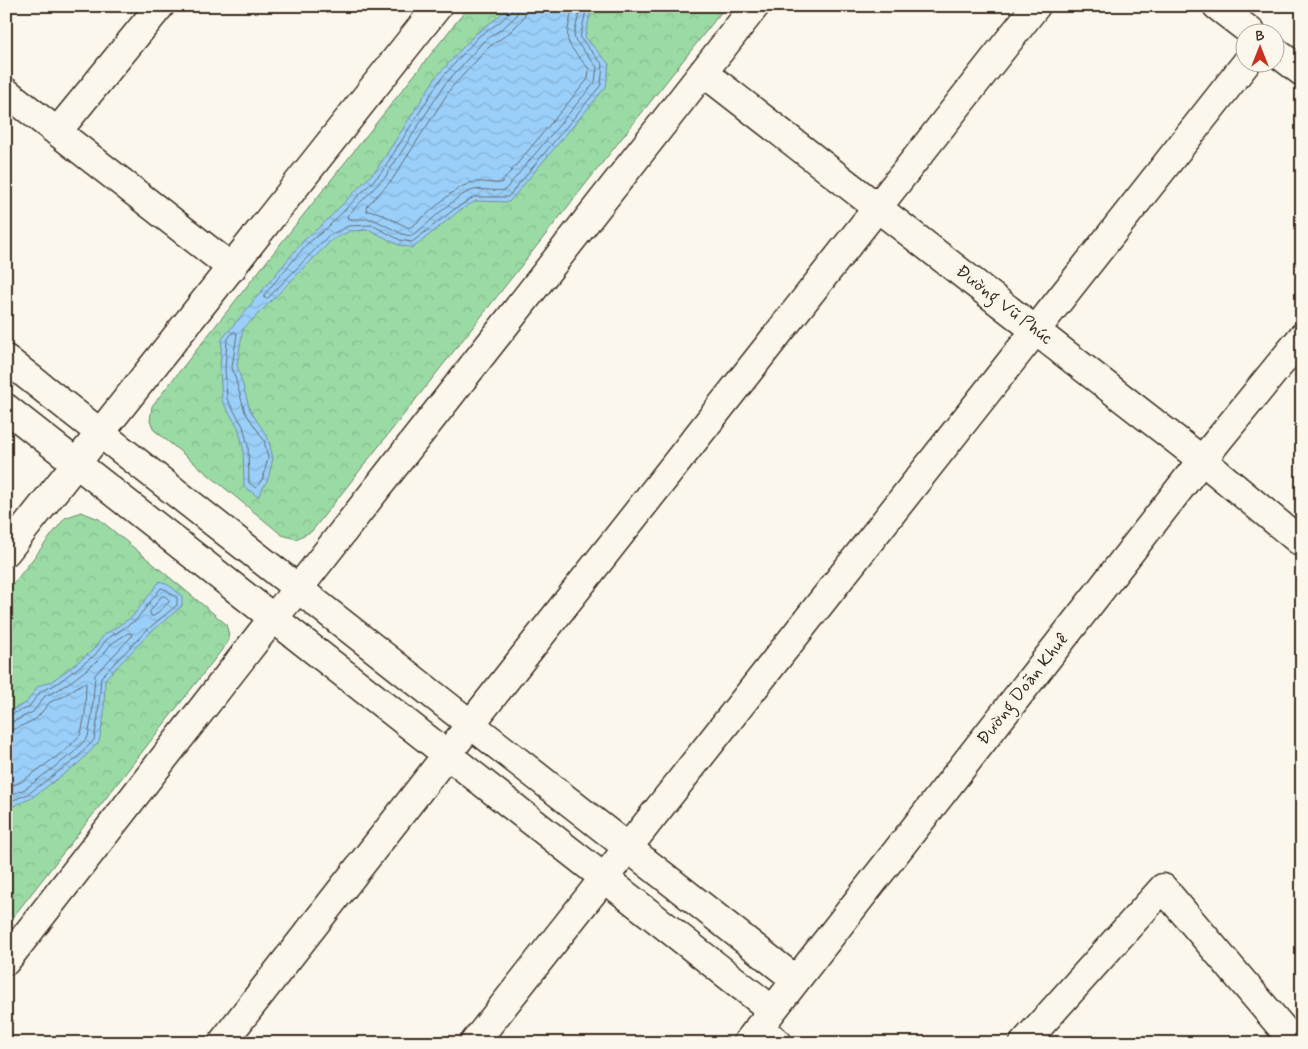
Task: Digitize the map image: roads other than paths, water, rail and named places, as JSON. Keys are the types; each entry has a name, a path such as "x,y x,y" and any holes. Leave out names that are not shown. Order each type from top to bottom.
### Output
{"street":[{"path":"57,132 160,6"},
{"path":"6,552 438,6"},
{"path":"6,961 273,618 298,589 755,6"},
{"path":"222,1043 1036,6"},
{"path":"1217,6 1238,22"},
{"path":"1286,60 1302,72"},
{"name":"Đường Vũ Phúc","path":"703,72 1202,460 1301,541"},
{"path":"474,1043 1239,72"},
{"path":"6,92 232,268"},
{"name":"Đường Doãn Khuê","path":"764,1031 796,980 1202,460 1302,336"},
{"path":"6,360 796,980"},
{"path":"6,408 604,878 764,1031"},
{"path":"1024,1043 1163,888 1295,1043"}],"water":[{"path":"510,6 592,6 585,37 609,64 606,87 509,202 476,201 459,211 413,248 399,245 370,230 350,231 332,240 243,329 237,365 250,410 268,438 273,458 268,479 258,497 244,486 243,447 238,427 222,401 220,368 222,339 304,240 323,224 377,169 436,77 476,33"},
{"path":"160,581 170,586 182,596 182,606 151,632 105,679 104,716 99,742 79,763 30,799 6,809 6,712 26,703 38,686 52,681 66,671 92,651 104,635 132,617"}]}
